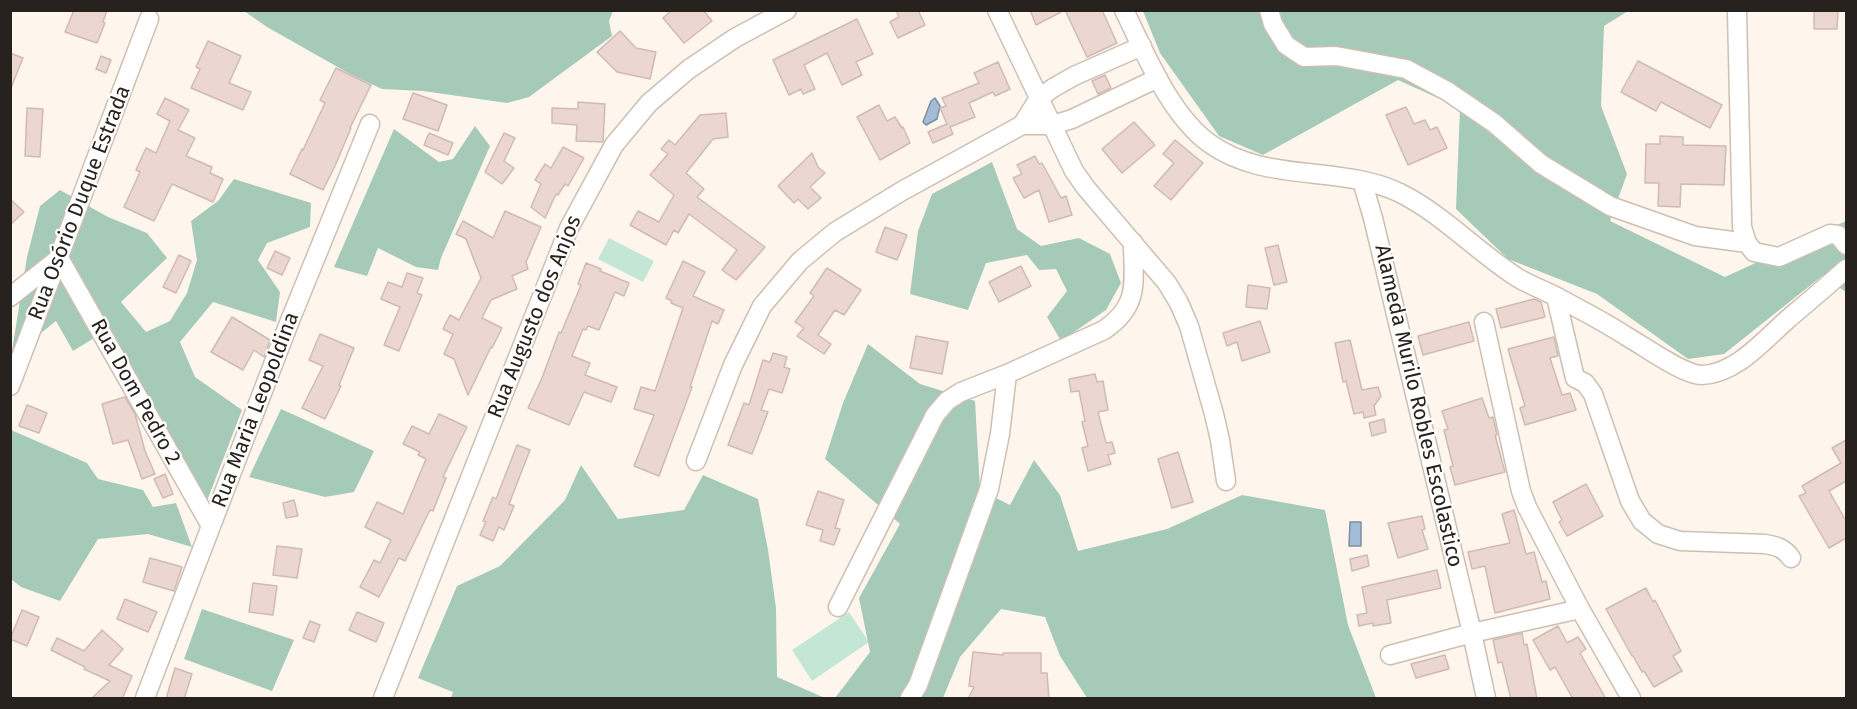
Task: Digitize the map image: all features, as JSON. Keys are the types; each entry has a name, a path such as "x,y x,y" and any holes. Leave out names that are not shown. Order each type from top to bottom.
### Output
{"street":[{"name":"Rua Augusto dos Anjos","path":"383,699 569,228 614,145 649,103 689,69 735,38 787,10"},
{"path":"997,10 1074,171 1167,283 1179,303 1189,326 1214,414 1226,481"},
{"path":"1124,10 1158,78 1187,124 1209,144 1241,161 1362,181 1399,193 1427,210 1519,278 1599,319 1680,369 1701,375 1722,371 1743,359 1846,269"},
{"path":"1269,10 1273,24 1286,45 1304,57 1336,56 1406,69 1447,90 1494,123 1541,164 1610,206 1695,236 1747,243"},
{"path":"1737,12 1742,227 1747,243 1754,252 1779,257 1830,234 1838,235 1846,244"},
{"name":"Rua Osório Duque Estrada","path":"10,386 149,19"},
{"path":"696,461 733,365 762,306 800,261 835,232 902,191 1022,124 1039,98 1053,88 1074,76 1142,46"},
{"path":"1022,124 1053,125 1093,110 1158,78"},
{"name":"Rua Maria Leopoldina","path":"145,699 289,322 370,124"},
{"name":"Alameda Murilo Robles Escolastico","path":"1362,181 1376,229 1486,699"},
{"path":"838,607 935,415 947,401 961,392 1104,330 1118,320 1129,306 1133,292 1133,242"},
{"path":"10,297 59,258"},
{"name":"Rua Dom Pedro 2","path":"59,258 211,526"},
{"path":"1556,297 1575,378 1585,383 1593,394 1630,501 1642,521 1658,534 1680,541 1765,544 1786,551 1791,558"},
{"path":"1484,322 1521,492 1580,609 1631,699"},
{"path":"910,699 918,685 989,489 1000,434 1007,374"},
{"path":"1390,655 1472,633 1580,609"}],"green space":[{"path":"244,11 613,11 609,21 612,36 529,97 507,103 423,91 382,89 350,74 267,27"},
{"path":"1143,11 1628,11 1604,26 1601,106 1627,174 1610,221 1725,277 1846,221 1846,292 1822,276 1724,354 1688,359 1597,294 1508,259 1456,209 1460,108 1398,80 1263,155 1219,136 1160,53"},
{"path":"475,126 490,146 441,258 438,270 416,267 378,248 367,276 334,267 394,129 439,162 453,159"},
{"path":"992,162 1017,229 1041,246 1079,238 1110,254 1121,283 1106,310 1061,341 1047,317 1067,291 1056,269 1039,270 1027,255 986,263 968,310 910,294 918,231 932,194"},
{"path":"234,179 311,203 310,227 267,243 258,260 280,292 276,322 213,302 180,342 195,377 242,410 207,501 107,330 73,351 56,321 11,357 27,257 40,206 60,190 108,217 147,233 167,258 121,302 146,332 170,321 187,293 197,260 191,221 218,201"},
{"path":"609,238 654,261 643,282 598,259"},
{"path":"868,344 920,384 975,401 980,490 1010,505 1034,460 1060,495 1078,551 1167,529 1242,495 1325,510 1348,625 1376,698 1087,698 1060,656 1045,617 1001,609 960,657 943,698 835,698 870,652 859,598 900,524 825,459 843,403"},
{"path":"281,409 374,451 354,492 325,497 249,477"},
{"path":"11,430 87,463 98,479 143,490 153,507 176,503 192,547 148,534 98,539 60,601 21,587 11,579"},
{"path":"581,465 618,519 684,510 703,475 758,499 776,608 777,677 825,698 451,698 453,692 418,678 457,586 500,566 565,500"},
{"path":"202,609 294,640 272,691 184,659"},
{"path":"849,612 869,642 812,681 792,650"}],"water":[{"path":"935,98 940,106 937,119 926,125 923,122 931,101"},
{"path":"1350,522 1361,522 1361,546 1349,546"}],"building":[{"path":"74,10 107,10 103,22 105,23 97,43 65,32"},
{"path":"672,10 703,10 712,21 684,43 663,18"},
{"path":"896,10 918,10 925,25 898,38 890,22 899,17"},
{"path":"1030,10 1065,10 1036,25"},
{"path":"1065,10 1102,10 1117,43 1087,57"},
{"path":"1814,10 1838,10 1837,29 1814,29"},
{"path":"857,19 873,54 856,62 862,75 842,85 827,53 804,65 815,89 803,94 801,89 789,95 773,60"},
{"path":"620,31 636,48 656,52 650,79 617,72 597,52"},
{"path":"208,41 241,56 229,83 251,92 243,110 191,88 200,69 196,67"},
{"path":"10,53 23,58 11,88 10,88"},
{"path":"101,56 111,60 106,73 96,69"},
{"path":"1638,61 1722,105 1710,128 1661,102 1656,111 1621,92"},
{"path":"998,62 1010,89 995,96 993,92 969,103 975,117 950,127 953,134 933,143 928,132 947,124 940,108 946,106 942,98 979,83 974,73"},
{"path":"336,68 371,85 323,190 290,174 325,103 320,100"},
{"path":"1105,75 1111,88 1098,94 1092,81"},
{"path":"413,93 447,105 438,131 403,119"},
{"path":"165,98 189,110 178,130 195,138 186,156 212,167 210,173 223,179 213,202 172,184 154,221 124,207 140,172 136,170 146,148 156,153 170,121 157,114"},
{"path":"578,102 605,104 603,142 576,141 577,125 552,123 552,108 578,109"},
{"path":"879,105 887,121 895,117 903,127 910,143 880,160 857,117"},
{"path":"1406,107 1414,124 1425,120 1430,130 1437,127 1447,148 1408,165 1386,115"},
{"path":"27,108 43,109 40,157 25,156"},
{"path":"726,113 728,137 713,139 686,173 704,189 697,197 765,247 736,280 722,270 737,250 689,214 678,233 674,230 666,245 630,225 638,211 659,222 674,195 650,175 668,154 661,149 669,140 675,145 700,115"},
{"path":"1134,122 1155,145 1122,173 1102,149"},
{"path":"429,133 453,143 448,155 424,145"},
{"path":"504,133 515,138 504,161 514,168 502,184 485,172"},
{"path":"1660,136 1683,137 1683,145 1726,146 1724,185 1681,184 1680,207 1658,206 1659,183 1645,183 1646,144 1660,144"},
{"path":"1175,140 1203,163 1171,200 1154,186 1174,163 1163,154"},
{"path":"563,147 584,158 568,186 565,184 558,195 556,194 545,218 531,207 541,184 535,180 545,164 551,168"},
{"path":"812,153 818,167 825,173 810,187 821,198 808,209 798,199 794,203 778,186"},
{"path":"1035,156 1039,164 1042,163 1061,198 1066,196 1072,215 1049,222 1039,190 1024,198 1013,178 1022,174 1017,165"},
{"path":"10,199 24,212 10,225"},
{"path":"505,211 541,227 526,262 528,269 512,276 517,289 491,300 482,318 502,328 468,395 454,359 444,354 453,334 443,329 450,315 459,320 481,278 466,239 456,234 463,221 493,238"},
{"path":"885,227 907,235 897,260 876,252"},
{"path":"1278,245 1287,282 1274,285 1265,248"},
{"path":"275,251 290,258 282,275 267,268"},
{"path":"179,255 191,261 176,293 163,287"},
{"path":"683,261 705,272 693,296 724,310 718,324 712,321 690,387 692,387 659,476 634,466 654,415 634,409 641,387 655,391 683,308 666,298"},
{"path":"586,263 629,283 624,296 615,292 599,330 588,326 586,330 583,329 572,356 590,363 585,375 617,387 611,402 584,392 569,425 528,408 581,285 578,284"},
{"path":"1021,266 1031,286 999,302 989,282"},
{"path":"827,268 861,290 844,315 835,310 818,335 831,344 824,354 797,336 804,328 795,322 814,296 810,293"},
{"path":"407,273 423,278 417,293 422,295 399,351 384,345 400,307 381,299 388,282 402,287"},
{"path":"1248,285 1270,288 1267,309 1246,307"},
{"path":"1534,299 1541,302 1545,317 1501,328 1496,309"},
{"path":"232,317 270,340 264,357 254,350 243,370 211,352"},
{"path":"1260,321 1270,352 1242,361 1237,342 1227,346 1223,333"},
{"path":"1469,322 1474,341 1423,355 1418,336"},
{"path":"320,334 354,348 339,385 341,386 325,419 302,408 323,366 309,360"},
{"path":"916,336 948,342 942,374 910,368"},
{"path":"1554,337 1558,356 1550,358 1562,395 1570,393 1576,410 1525,425 1520,408 1525,406 1508,349"},
{"path":"1350,340 1362,390 1378,387 1381,396 1374,406 1376,415 1364,418 1363,412 1354,414 1346,381 1343,382 1335,343"},
{"path":"773,353 787,357 784,367 790,369 782,393 769,389 761,410 768,412 752,454 728,445 744,403 749,405 763,360 770,362"},
{"path":"1095,374 1097,382 1103,381 1108,410 1098,412 1106,443 1112,442 1115,453 1108,455 1111,464 1088,471 1082,448 1088,446 1082,422 1085,421 1079,391 1071,392 1069,379"},
{"path":"125,397 135,414 145,451 155,474 142,479 128,440 113,444 102,404"},
{"path":"1482,398 1489,418 1493,417 1497,435 1495,435 1505,472 1455,485 1444,430 1448,429 1442,411"},
{"path":"27,405 47,413 39,433 19,426"},
{"path":"439,414 467,427 443,477 446,478 433,511 430,510 405,561 399,558 379,597 360,587 374,560 380,563 391,540 365,527 377,502 403,514 426,459 418,455 420,452 403,444 412,426 429,434"},
{"path":"1384,419 1386,432 1372,436 1369,423"},
{"path":"1846,440 1846,481 1829,491 1846,521 1846,538 1829,548 1799,496 1806,493 1802,486 1841,463 1832,448"},
{"path":"517,445 530,450 509,504 514,506 504,530 499,527 493,541 480,535 486,522 483,521 493,497 496,499"},
{"path":"1178,452 1193,502 1172,508 1158,459"},
{"path":"165,474 173,494 163,498 154,479"},
{"path":"1586,484 1603,516 1567,536 1559,522 1562,520 1553,502"},
{"path":"818,491 844,500 835,528 840,529 834,545 820,541 823,530 806,525"},
{"path":"294,500 298,516 286,518 283,503"},
{"path":"1514,510 1526,554 1534,552 1542,582 1546,581 1550,599 1495,613 1485,566 1472,569 1468,552 1510,543 1502,514"},
{"path":"1422,516 1425,529 1422,530 1428,549 1398,558 1388,523"},
{"path":"277,546 302,549 297,578 273,575"},
{"path":"1367,555 1369,566 1352,571 1350,559"},
{"path":"150,558 182,567 174,591 143,582"},
{"path":"1437,570 1441,588 1387,600 1391,623 1359,626 1357,615 1367,613 1362,587"},
{"path":"253,583 277,586 273,615 249,612"},
{"path":"1646,588 1653,602 1655,600 1681,651 1673,656 1682,671 1654,687 1632,656 1606,609"},
{"path":"125,599 157,612 148,632 117,619"},
{"path":"22,610 39,617 27,646 10,639"},
{"path":"357,612 384,623 376,642 349,630"},
{"path":"310,621 320,625 314,642 303,638"},
{"path":"1558,626 1567,643 1578,637 1586,649 1580,653 1606,699 1573,699 1555,667 1550,670 1533,640"},
{"path":"102,630 123,649 109,665 132,676 122,699 91,699 110,681 51,650 57,638 84,651"},
{"path":"1522,633 1524,645 1527,644 1537,699 1511,699 1502,662 1498,663 1493,640"},
{"path":"973,652 1003,655 1003,653 1041,653 1041,673 1047,673 1049,699 968,699 974,687 969,686"},
{"path":"1445,655 1449,669 1416,678 1411,664"},
{"path":"175,668 192,674 184,699 166,699"}]}
